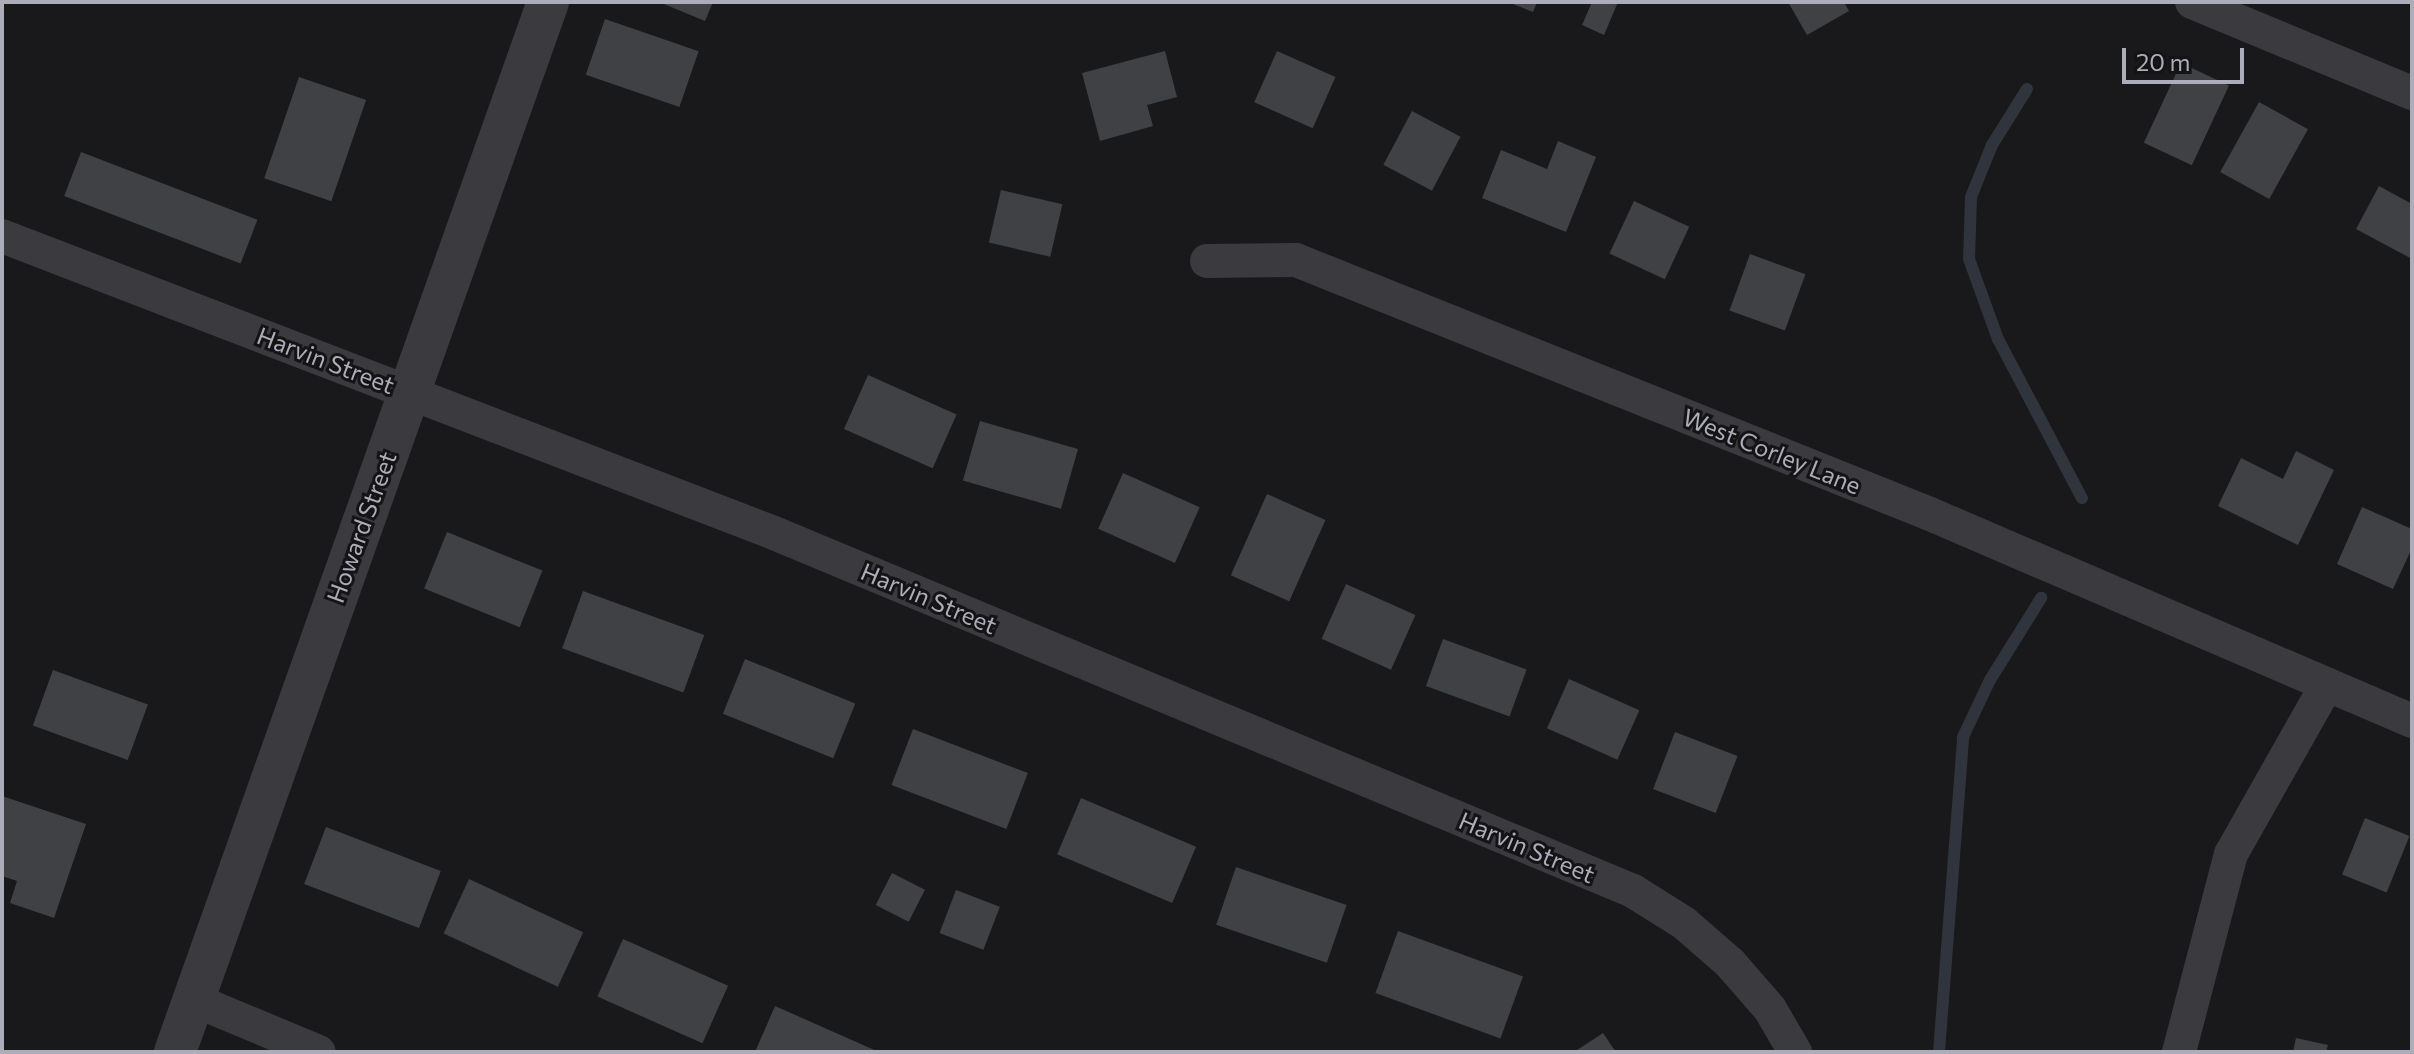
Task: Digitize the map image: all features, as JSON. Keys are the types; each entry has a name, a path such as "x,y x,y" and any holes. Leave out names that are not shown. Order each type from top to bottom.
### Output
{"street":[{"name":"Howard Street","path":"175,1052 548,2"},
{"path":"2192,2 2412,93"},
{"name":"Harvin Street","path":"2,236 774,533 1633,891 1684,923 1730,963 1770,1009 1795,1052"},
{"name":"West Corley Lane","path":"1207,261 1296,260 1930,514 2412,721"},
{"path":"2179,1052 2231,854 2327,684"},
{"path":"194,1000 319,1052"}],"building":[{"path":"659,2 713,2 705,21"},
{"path":"1508,2 1537,2 1533,12"},
{"path":"1592,2 1618,2 1604,35 1582,25"},
{"path":"1788,2 1844,2 1849,11 1807,35"},
{"path":"605,19 699,51 679,107 586,75"},
{"path":"1165,51 1177,97 1147,105 1153,126 1100,141 1082,73"},
{"path":"1277,51 1335,77 1313,128 1254,102"},
{"path":"2181,63 2229,85 2192,165 2144,143"},
{"path":"299,77 366,100 331,201 264,178"},
{"path":"2259,102 2308,129 2269,199 2220,172"},
{"path":"1412,111 1461,137 1432,191 1383,165"},
{"path":"1558,141 1596,157 1566,232 1482,198 1501,150 1547,169"},
{"path":"81,152 257,220 241,264 64,196"},
{"path":"2379,186 2412,204 2412,259 2356,229"},
{"path":"1001,190 1062,204 1050,257 989,243"},
{"path":"1634,201 1689,227 1665,279 1609,254"},
{"path":"1750,254 1805,274 1785,331 1729,310"},
{"path":"868,375 957,414 933,468 844,429"},
{"path":"980,421 1078,449 1061,509 963,481"},
{"path":"2296,451 2334,470 2298,545 2218,506 2241,458 2283,479"},
{"path":"1123,473 1200,507 1175,563 1098,529"},
{"path":"1267,494 1325,520 1289,601 1231,575"},
{"path":"2362,507 2412,529 2412,548 2393,589 2337,564"},
{"path":"447,532 542,571 520,627 424,589"},
{"path":"1346,584 1415,615 1391,670 1322,639"},
{"path":"583,591 704,635 683,692 562,648"},
{"path":"1443,639 1527,669 1510,716 1426,686"},
{"path":"745,659 855,704 833,758 723,714"},
{"path":"53,670 148,705 128,760 33,725"},
{"path":"1569,679 1639,710 1617,760 1547,728"},
{"path":"913,729 1028,773 1006,829 891,785"},
{"path":"1675,732 1738,756 1716,813 1653,789"},
{"path":"2,796 86,824 54,918 10,903 17,881 2,876"},
{"path":"1081,798 1196,847 1172,903 1057,854"},
{"path":"2365,818 2410,836 2387,893 2342,875"},
{"path":"326,827 441,871 419,928 304,884"},
{"path":"1236,867 1347,905 1327,963 1216,925"},
{"path":"892,873 925,890 909,922 876,905"},
{"path":"469,879 583,932 558,987 444,933"},
{"path":"956,890 1000,907 983,950 940,933"},
{"path":"1398,931 1523,976 1500,1039 1375,993"},
{"path":"623,939 728,986 702,1043 597,997"},
{"path":"775,1006 879,1052 755,1052"},
{"path":"1603,1033 1616,1052 1574,1052"},
{"path":"2296,1038 2328,1045 2326,1052 2293,1052"}],"waterway":[{"path":"2027,89 1992,145 1971,197 1969,259 1998,339 2082,498"},
{"path":"1939,1052 1963,737 1990,680 2041,598"}]}
